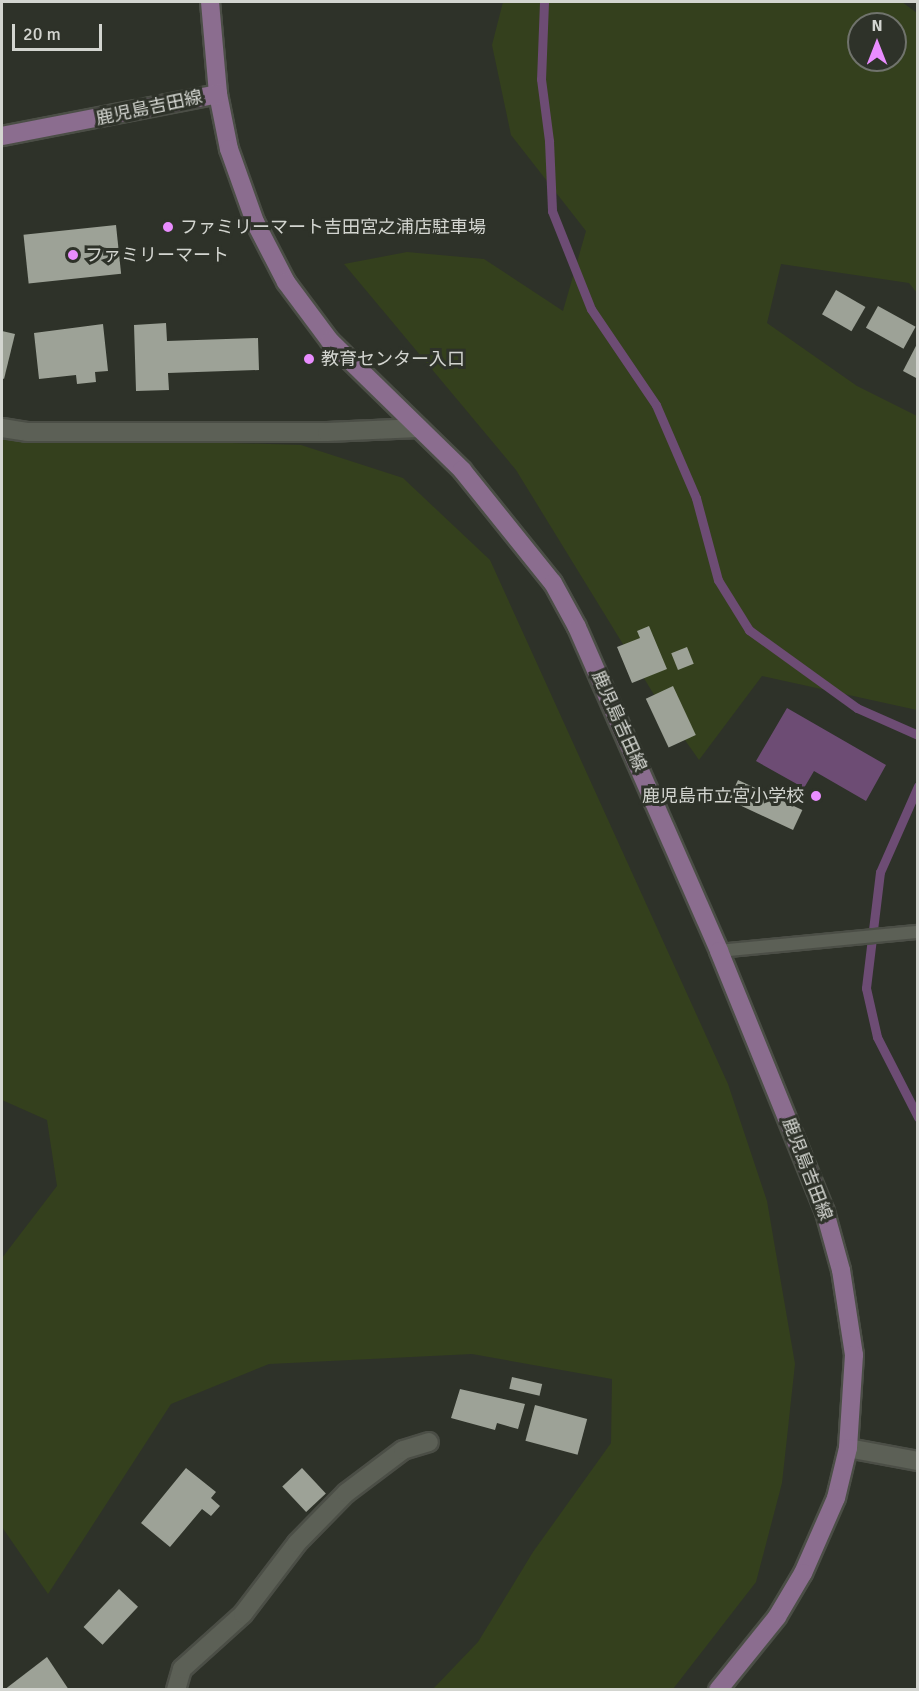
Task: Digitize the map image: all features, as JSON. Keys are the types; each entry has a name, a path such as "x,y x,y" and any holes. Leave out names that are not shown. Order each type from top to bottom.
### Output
{"main road":[{"path":"210,2 218,94"},
{"name":"鹿児島吉田線","path":"2,136 218,94 229,149 255,222 286,282 330,341 462,470 510,527 558,592 577,627 719,951 825,1212 841,1270 854,1355 848,1449 836,1498 803,1573 777,1617 718,1689"}],"street":[{"path":"2,428 27,432 291,432 419,428"},
{"path":"176,1689 182,1669 243,1614 297,1543 346,1493 403,1450 429,1442"},
{"path":"848,1449 918,1461"}],"lane":[{"path":"719,951 918,932"}],"green space":[{"path":"503,2 902,2 917,13 917,293 909,283 781,264 767,323 857,386 917,416 917,710 762,676 699,760 661,706 516,470 344,264 407,252 484,259 563,311 586,231 511,135 492,45"},
{"path":"2,436 301,445 403,478 490,560 728,1084 767,1201 795,1364 782,1483 756,1582 673,1689 433,1689 478,1642 533,1552 611,1443 612,1379 472,1354 269,1364 171,1404 48,1594 2,1527 2,1258 57,1186 47,1120 2,1100"}],"shaded area":[{"path":"787,708 886,765 866,801 814,771 804,788 756,761"}],"building":[{"name":"ファミリーマート","path":"116,225 121,274 29,283 24,235"},
{"path":"836,290 865,307 851,331 822,314"},
{"path":"878,306 916,327 903,349 866,328"},
{"path":"166,323 167,341 258,338 259,370 168,373 169,390 136,391 134,325"},
{"path":"103,324 108,371 95,372 96,382 77,384 76,375 39,379 34,333"},
{"path":"2,331 15,334 4,379 2,378"},
{"path":"918,342 918,379 903,371"},
{"path":"649,626 667,669 632,683 617,647 640,638 637,631"},
{"path":"687,647 694,664 678,670 671,653"},
{"path":"673,686 696,735 669,748 646,699"},
{"path":"738,780 802,810 793,830 729,800"},
{"path":"512,1377 542,1384 540,1396 509,1389"},
{"path":"460,1389 525,1404 518,1429 497,1423 495,1430 451,1418"},
{"path":"535,1405 587,1419 578,1455 525,1441"},
{"path":"186,1468 216,1492 211,1498 220,1506 211,1516 202,1509 170,1547 141,1523"},
{"path":"302,1468 326,1494 306,1512 282,1486"},
{"path":"119,1589 138,1607 103,1645 84,1627"},
{"path":"47,1657 69,1690 4,1690"}],"waterway":[{"path":"544,2 541,79 549,141 552,211 591,309 656,405 696,498 718,580 749,630 857,708 918,735"},
{"path":"918,786 880,872 866,988 877,1037 918,1117"}],"place":[{"name":"ファミリーマート吉田宮之浦店駐車場","path":"168,227"},
{"name":"ファミリーマート","path":"73,255"},
{"name":"教育センター入口","path":"309,359"},
{"name":"鹿児島市立宮小学校","path":"816,796"}]}
